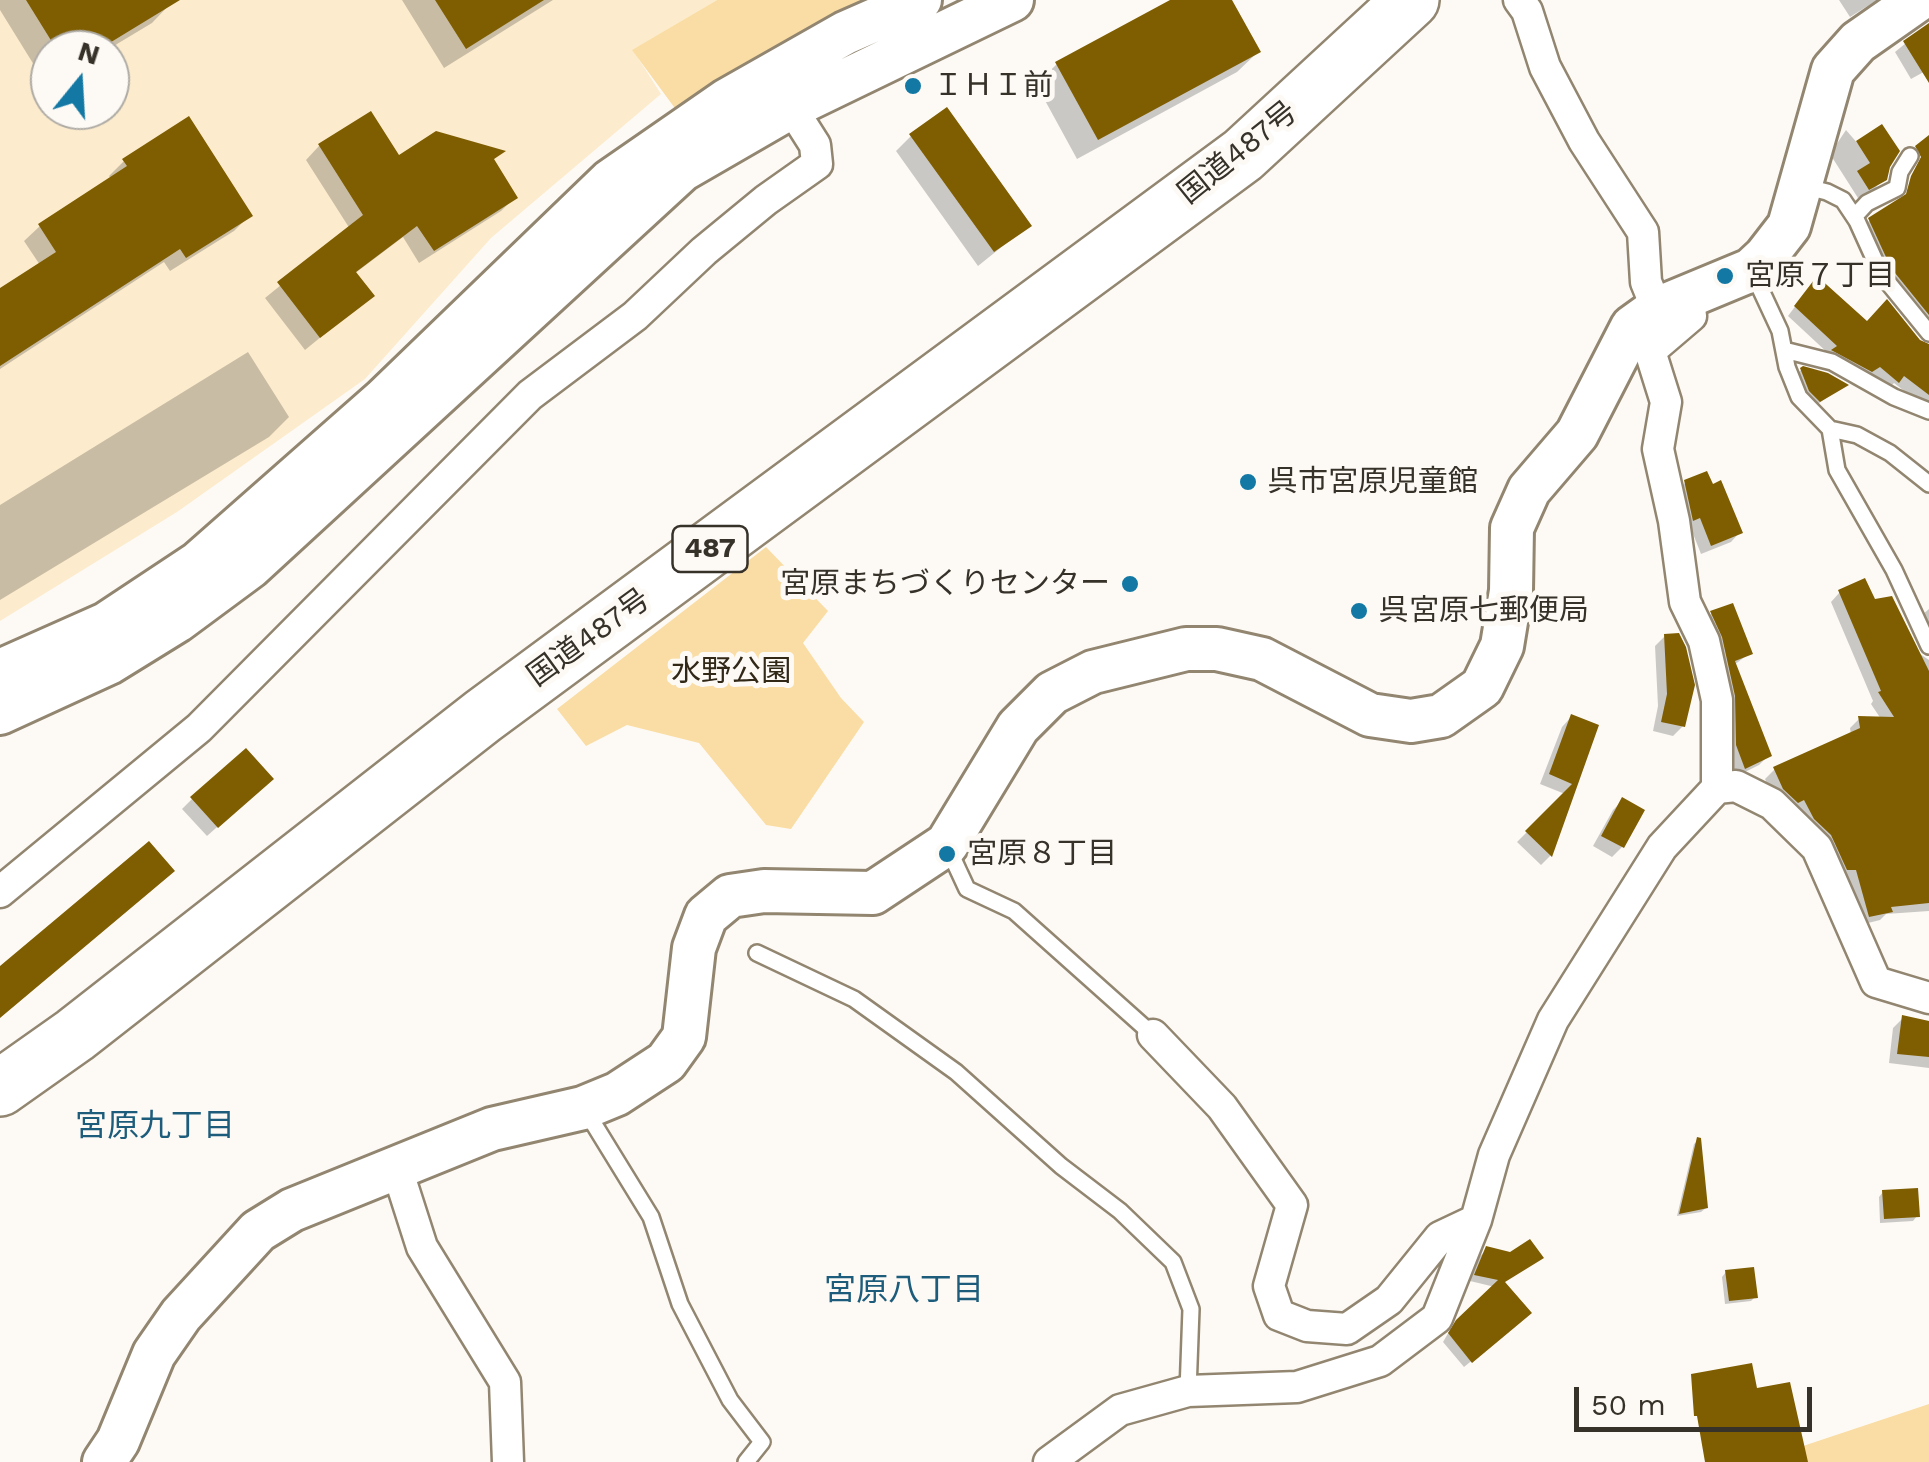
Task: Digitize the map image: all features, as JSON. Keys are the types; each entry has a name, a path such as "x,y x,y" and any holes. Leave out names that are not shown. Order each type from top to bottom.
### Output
{"highway":[{"name":"国道487号","path":"0,1088 74,1035 483,716 1242,155 1412,0"}],"street":[{"path":"0,714 109,663 177,622 250,567 682,170 846,33 920,0"},
{"path":"0,671 106,624 198,563 382,400 610,181 727,100 781,91 1012,0"},
{"path":"1519,0 1545,67 1584,141 1643,232 1646,282 1690,316 1650,351 1666,402 1658,449 1674,522 1684,602 1704,641 1717,700 1716,788"},
{"path":"104,1462 118,1440 154,1354 180,1315 258,1231 292,1210 492,1129 583,1108 617,1094 666,1062 684,1038 694,948 706,916 730,896 764,891 874,893 946,844 1018,728 1052,693 1092,672 1186,649 1218,649 1262,659 1370,714 1411,721 1440,716 1482,686 1502,646 1511,591 1512,528 1529,490 1577,434 1632,327 1673,302 1751,270 1789,226 1833,70 1858,42 1918,0"},
{"path":"0,892 199,728 530,395 636,316 704,251 817,164 815,145 781,91"},
{"path":"1049,1462 1120,1410 1188,1391 1297,1387 1380,1361 1437,1318 1476,1220 1494,1155 1553,1020 1662,846 1716,788 1736,786 1772,804 1795,826 1817,848 1876,982 1929,998"},
{"path":"1153,1034 1222,1107 1292,1204 1269,1286 1279,1315 1307,1326 1347,1328 1389,1300 1440,1237 1476,1220"},
{"path":"397,1169 422,1247 506,1382 508,1462"}],"lane":[{"path":"1854,216 1867,203 1897,188 1900,172 1910,156"},
{"path":"1803,186 1843,200 1882,274 1929,333"},
{"path":"1751,270 1769,303 1799,397 1830,428 1857,434 1890,453 1929,484"},
{"path":"1784,350 1832,362 1894,397 1929,411"},
{"path":"1830,428 1838,470 1894,570 1929,646"},
{"path":"946,844 967,889 1014,911 1153,1034"},
{"path":"757,953 854,999 956,1072 1174,1262 1191,1309 1188,1391"},
{"path":"583,1108 651,1217 680,1304 730,1400 762,1442 746,1462"}],"shaded area":[{"path":"0,0 717,0 633,50 661,94 491,238 365,379 177,512 0,621"}],"green space":[{"path":"717,0 885,0 677,111 632,50"},
{"name":"水野公園","path":"766,547 828,611 803,643 841,698 864,722 791,829 766,825 699,743 627,725 586,746 557,709"},
{"path":"1929,1404 1929,1462 1767,1462 1806,1445"}],"building":[{"path":"26,0 180,0 130,30 45,30"},
{"path":"435,0 544,0 466,49"},
{"path":"1170,0 1232,0 1261,52 1098,140 1055,62"},
{"path":"1929,23 1929,83 1903,41"},
{"path":"947,107 1032,226 994,252 909,134"},
{"path":"371,111 399,155 436,131 506,151 494,159 518,198 434,251 417,226 356,272 375,296 320,338 277,282 363,215 318,144"},
{"path":"189,116 253,216 186,258 180,249 0,366 0,288 56,252 38,224 127,166 122,159"},
{"path":"1882,124 1900,151 1887,180 1869,190 1857,171 1870,163 1856,141"},
{"path":"1929,135 1929,315 1891,268 1868,218 1906,194 1921,157 1915,146"},
{"path":"1817,276 1867,321 1887,299 1920,340 1929,344 1929,395 1904,376 1899,383 1880,367 1872,372 1831,350 1837,346 1794,306"},
{"path":"1800,368 1828,373 1849,385 1820,402 1809,391"},
{"path":"1707,471 1713,484 1721,480 1743,533 1711,546 1700,518 1693,521 1684,480"},
{"path":"1865,578 1875,599 1892,596 1929,671 1929,903 1891,907 1893,912 1869,917 1856,870 1847,870 1831,835 1814,819 1804,800 1798,803 1783,789 1773,767 1860,728 1858,716 1894,717 1878,692 1881,691 1838,590"},
{"path":"1733,603 1753,654 1735,661 1772,756 1745,769 1736,745 1735,696 1722,637 1710,611"},
{"path":"1679,633 1695,685 1685,727 1661,722 1667,694 1664,634"},
{"path":"1571,714 1599,725 1552,857 1525,831 1572,784 1549,774"},
{"path":"246,748 274,779 218,828 190,797"},
{"path":"1622,797 1645,810 1624,848 1601,836"},
{"path":"149,841 175,871 0,1018 0,966"},
{"path":"1902,1015 1929,1021 1929,1057 1897,1054"},
{"path":"1697,1137 1701,1138 1708,1208 1679,1214"},
{"path":"1918,1188 1920,1217 1884,1219 1882,1190"},
{"path":"1530,1239 1544,1258 1505,1282 1532,1313 1472,1363 1448,1333 1456,1320 1498,1280 1474,1275 1486,1246 1510,1252"},
{"path":"1754,1267 1758,1298 1729,1301 1725,1270"},
{"path":"1752,1363 1757,1388 1790,1382 1808,1462 1705,1462 1694,1416 1691,1374"}],"place":[{"name":"ＩＨＩ前","path":"913,86"},
{"name":"宮原７丁目","path":"1725,276"},
{"name":"呉市宮原児童館","path":"1248,482"},
{"name":"宮原まちづくりセンター","path":"1130,584"},
{"name":"呉宮原七郵便局","path":"1359,611"},
{"name":"宮原８丁目","path":"947,854"}],"district":[{"name":"宮原九丁目","path":"155,1127"},
{"name":"宮原八丁目","path":"904,1291"}]}
